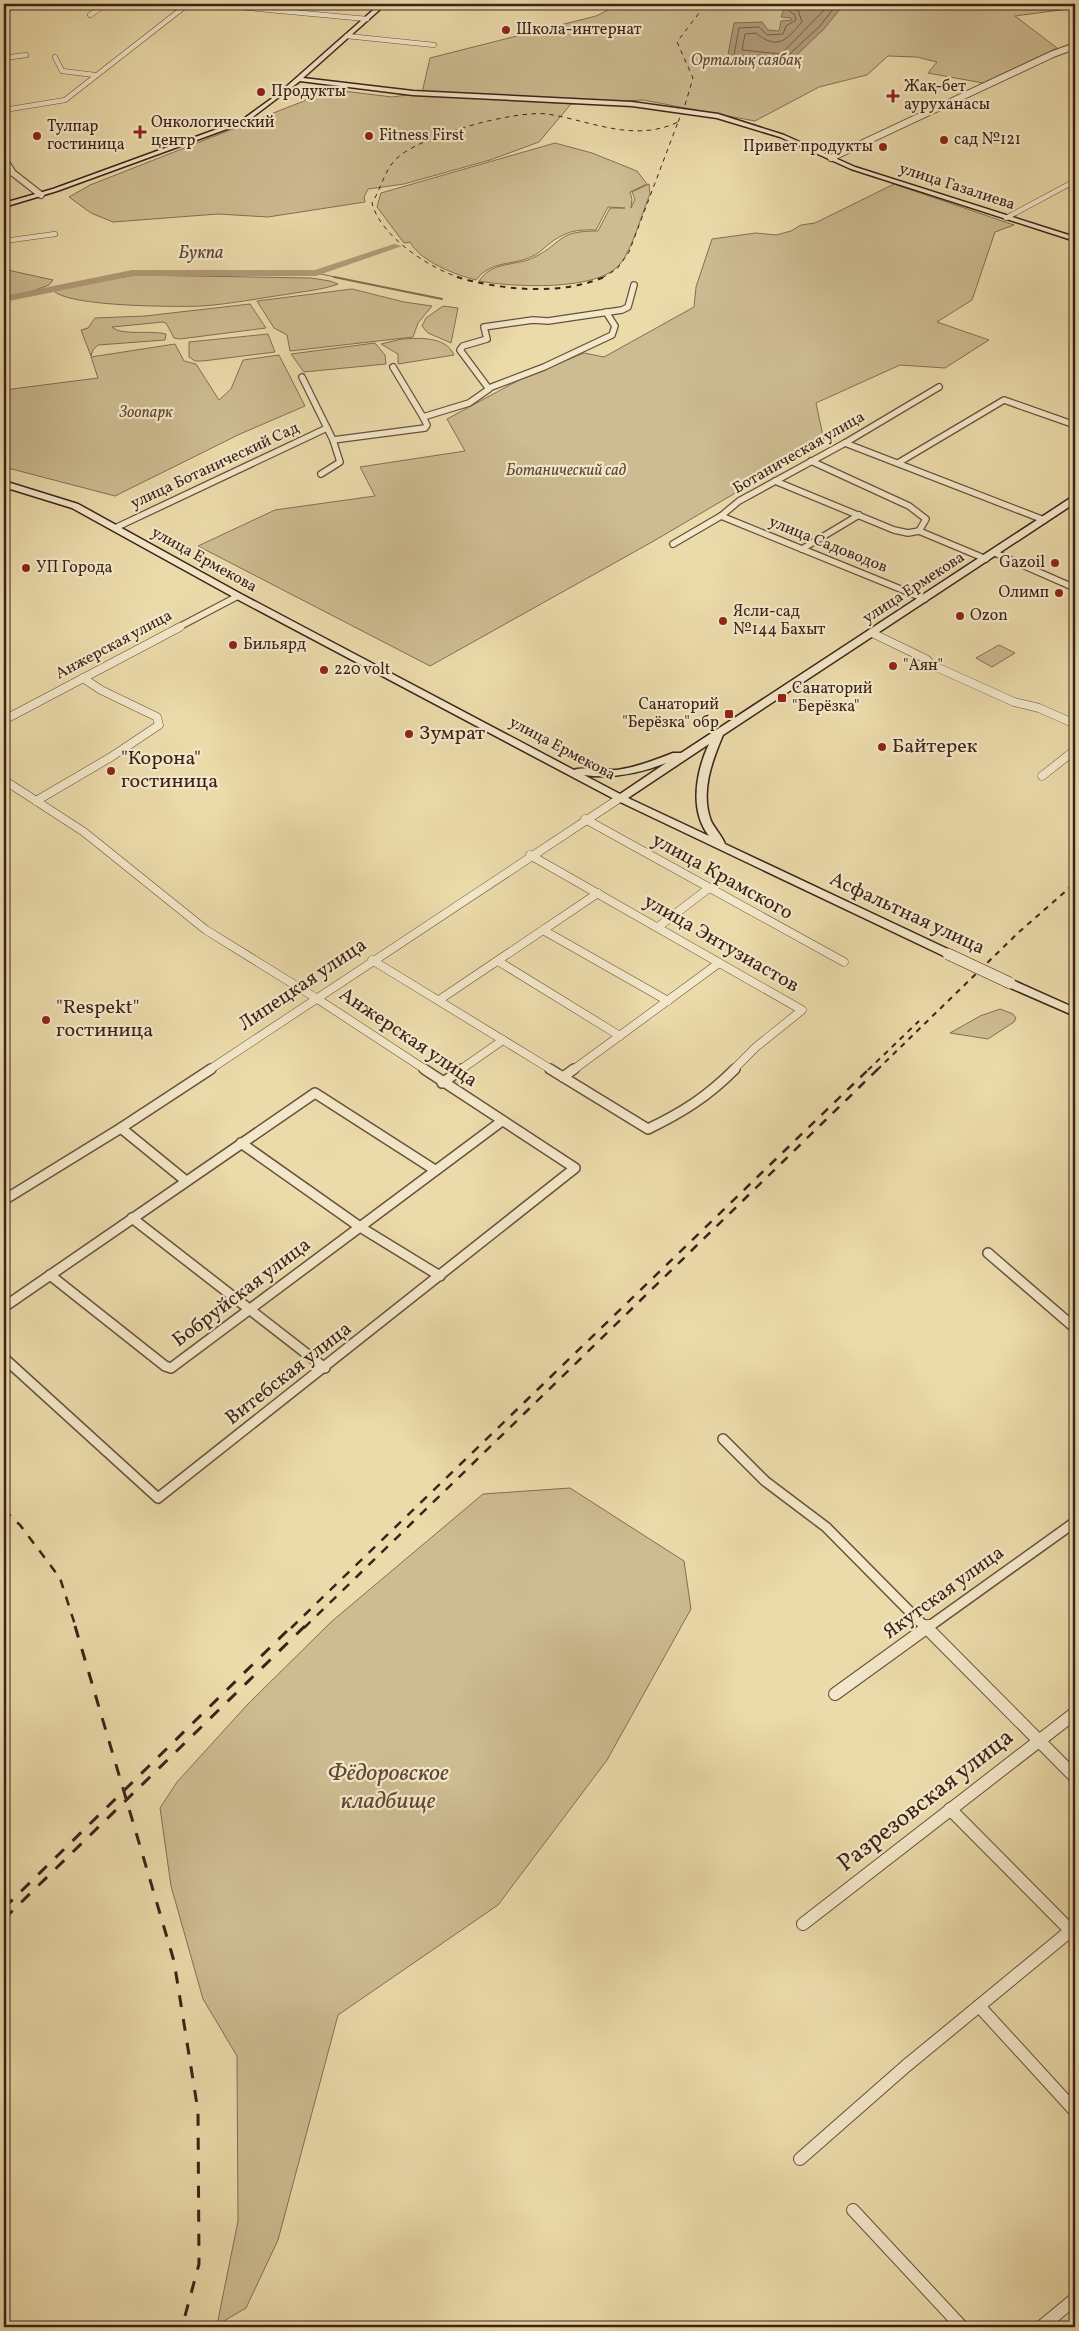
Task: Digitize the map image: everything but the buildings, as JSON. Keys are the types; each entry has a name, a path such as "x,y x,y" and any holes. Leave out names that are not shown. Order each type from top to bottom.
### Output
{"main road":[{"path":"4,205 41,195 231,126 262,109 306,74 383,4"},
{"path":"306,74 316,82"},
{"path":"294,83 316,82"},
{"path":"294,83 316,82 413,93 660,107 745,123 817,150 843,152"},
{"name":"улица Газалиева","path":"817,150 853,168 1075,239"},
{"name":"улица Ермекова","path":"4,484 54,498 115,528 238,596 620,798 1075,499"},
{"path":"566,768 610,774 653,765 719,733"},
{"path":"719,733 704,765 703,806 704,815 711,834 724,847"},
{"name":"Асфальтная улица","path":"620,798 948,954 1075,1012"}],"street":[{"path":"90,15 107,4"},
{"path":"4,110 62,102 188,4"},
{"path":"207,4 367,19"},
{"path":"347,36 434,46"},
{"path":"831,158 1047,57 1075,46"},
{"path":"4,58 26,54"},
{"path":"55,57 62,71 95,75"},
{"path":"4,159 13,173 41,195"},
{"path":"4,174 13,173"},
{"path":"1006,218 1075,181"},
{"path":"26,200 31,187"},
{"path":"4,241 55,234"},
{"path":"489,388 460,350 463,346 487,339 484,327 532,320 548,321 628,307 634,285"},
{"path":"423,417 468,402 485,394 489,388 544,367 572,352 612,335 615,325 606,312"},
{"path":"332,440 425,428 427,426 394,367"},
{"path":"302,377 327,428 340,462 321,474"},
{"name":"Ботаническая улица","path":"673,544 721,516 738,501 845,443 939,387"},
{"path":"898,463 1004,400 1075,426"},
{"name":"улица Ботанический Сад","path":"115,528 327,428"},
{"path":"845,443 1044,520"},
{"path":"811,461 909,506 926,519 919,531"},
{"path":"775,481 894,530 908,533 919,531 986,559"},
{"path":"802,549 859,515"},
{"name":"улица Садоводов","path":"721,516 924,599"},
{"path":"994,553 1075,588"},
{"name":"Анжерская улица","path":"4,720 238,596"},
{"path":"872,634 926,659 932,665 948,673 1014,702 1039,708 1075,724"},
{"path":"36,801 111,757 159,725 157,717 101,690 83,678"},
{"path":"1042,776 1075,750"},
{"name":"Анжерская улица","path":"4,780 84,832 123,866 206,930 316,998 442,1083 575,1168"},
{"name":"Липецкая улица","path":"4,1200 121,1128 530,855 620,798"},
{"name":"улица Крамского","path":"585,819 844,962"},
{"name":"улица Энтузиастов","path":"530,855 802,1010 756,1047 712,1092 681,1113 648,1129 563,1077"},
{"path":"658,927 709,888"},
{"path":"439,1000 598,893"},
{"path":"543,930 668,1001"},
{"path":"372,960 563,1077 719,963"},
{"path":"498,961 620,1036"},
{"path":"442,1083 503,1040"},
{"path":"4,1307 315,1092 435,1170"},
{"name":"Бобруйская улица","path":"50,1275 168,1368 171,1368 502,1121"},
{"path":"121,1128 186,1181"},
{"path":"241,1144 360,1227 440,1276"},
{"name":"Витебская улица","path":"4,1358 158,1498 325,1368 575,1168"},
{"path":"132,1218 325,1368"},
{"path":"988,1253 1075,1328"},
{"path":"723,1439 765,1481 826,1527 1037,1741 1075,1777"},
{"name":"Якутская улица","path":"835,1694 1075,1522"},
{"name":"Разрезовская улица","path":"803,1924 1075,1713"},
{"path":"800,2159 979,2006 1073,1929 950,1809"},
{"path":"979,2006 1075,2111"},
{"path":"853,2210 962,2327"},
{"path":"1042,2327 1075,2299"}],"green space":[{"name":"Орталық саябақ","path":"620,4 1075,4 1075,8 1015,16 1057,48 983,83 928,73 937,62 917,57 888,56 867,75 819,87 755,121 643,100 571,104 539,142 490,160 404,184 368,189 364,197 365,202 268,217 218,214 113,222 91,213 69,197 90,185 304,101 319,88 392,97 422,93 430,58 596,16"},
{"path":"555,143 592,153 637,171 647,184 630,192 632,199 631,208 635,199 632,192 649,184 650,194 633,241 624,258 609,273 593,279 574,283 532,286 479,281 485,274 498,267 535,257 568,235 585,231 598,231 610,208 625,208 608,207 596,230 582,230 565,234 535,255 495,266 488,269 476,280 440,267 422,256 410,242 404,243 377,207 381,193"},
{"name":"Ботанический сад","path":"894,184 1014,225 995,232 972,300 937,322 989,340 945,368 900,365 816,403 824,441 652,542 430,666 198,546 275,510 375,496 360,467 465,451 447,419 521,379 584,353 604,357 694,307 696,287 712,239 756,233 776,235 791,231 801,225 815,223"},
{"path":"4,266 12,271 53,280 49,285 4,302"},
{"path":"135,275 311,278 338,284 326,288 235,302 189,306 99,303 62,296 53,290"},
{"path":"352,289 404,302 432,306 418,323 413,337 290,351 287,335 274,328 257,301"},
{"path":"250,304 266,328 180,339 174,338 166,323 163,322 112,327 129,332 166,334 165,340 98,345 93,350 91,356 81,330 88,328 95,318 145,316"},
{"path":"443,306 458,308 451,343 428,333 422,326 426,318"},
{"path":"268,334 275,352 203,361 195,361 189,357 189,342"},
{"path":"402,339 439,341 445,344 454,355 398,364 398,354 381,344"},
{"path":"375,343 385,355 386,364 304,372 291,354"},
{"name":"Зоопарк","path":"175,344 184,361 196,364 219,400 231,389 243,360 279,355 305,406 240,434 115,496 4,467 4,390 98,378 91,357"},
{"path":"999,645 1015,653 992,667 976,658"},
{"path":"1000,1009 1013,1014 1016,1018 1014,1022 988,1039 950,1033 980,1016"},
{"name":"Фёдоровское кладбище","path":"570,1488 684,1561 691,1609 607,1760 498,1905 338,2015 278,2240 246,2308 217,2325 238,2221 237,2056 203,1999 171,1886 160,1808 177,1782 247,1705 331,1622 483,1494"}],"water":[{"path":"786,4 844,4 824,29 785,66 727,60 734,23 762,22 768,30 779,31 781,21 792,20 791,18 781,17"}],"waterway":[{"name":"Букпа","path":"4,299 132,273 316,273 397,246"},
{"path":"316,273 340,278"},
{"path":"334,277 442,299"}],"railway":[{"path":"685,105 693,78 677,42 706,4"},
{"path":"461,278 435,267 408,250 385,227 372,203 392,164 408,150 468,126 491,120 532,114 547,114 629,131 662,128 678,122"},
{"path":"678,122 681,115"},
{"path":"603,277 617,269 629,252 678,122"},
{"path":"457,277 492,285 530,289 569,287 603,277"},
{"path":"877,1070 1019,932 1075,883"},
{"path":"868,1070 919,1021"},
{"path":"291,1628 869,1069"},
{"path":"304,1628 878,1069"},
{"path":"4,1510 20,1525 60,1578 76,1628"},
{"path":"75,1626 124,1791"},
{"path":"124,1791 292,1626"},
{"path":"126,1800 305,1626"},
{"path":"4,1908 124,1791"},
{"path":"124,1791 126,1800"},
{"path":"4,1919 126,1800"},
{"path":"126,1800 174,1961 198,2111 199,2264 182,2327"}],"place":[{"name":"Школа-интернат","path":"506,30"},
{"name":"Продукты","path":"261,92"},
{"name":"Жақ-бет ауруханасы","path":"893,96"},
{"name":"Онкологический центр","path":"140,132"},
{"name":"Тулпар гостиница","path":"37,136"},
{"name":"Fitness First","path":"369,136"},
{"name":"сад №121","path":"944,140"},
{"name":"Привет продукты","path":"883,147"},
{"name":"Gazoil","path":"1055,563"},
{"name":"УП Города","path":"26,568"},
{"name":"Олимп","path":"1059,593"},
{"name":"Ozon","path":"960,616"},
{"name":"Ясли-сад №144 Бахыт","path":"723,621"},
{"name":"Бильярд","path":"233,645"},
{"name":"\"Аян\"","path":"893,666"},
{"name":"220 volt","path":"324,670"},
{"name":"Санаторий \"Берёзка\"","path":"782,698"},
{"name":"Санаторий \"Берёзка\" обр","path":"729,714"},
{"name":"Зумрат","path":"409,734"},
{"name":"Байтерек","path":"882,747"},
{"name":"\"Корона\" гостиница","path":"111,771"},
{"name":"\"Respekt\" гостиница","path":"46,1020"}]}
